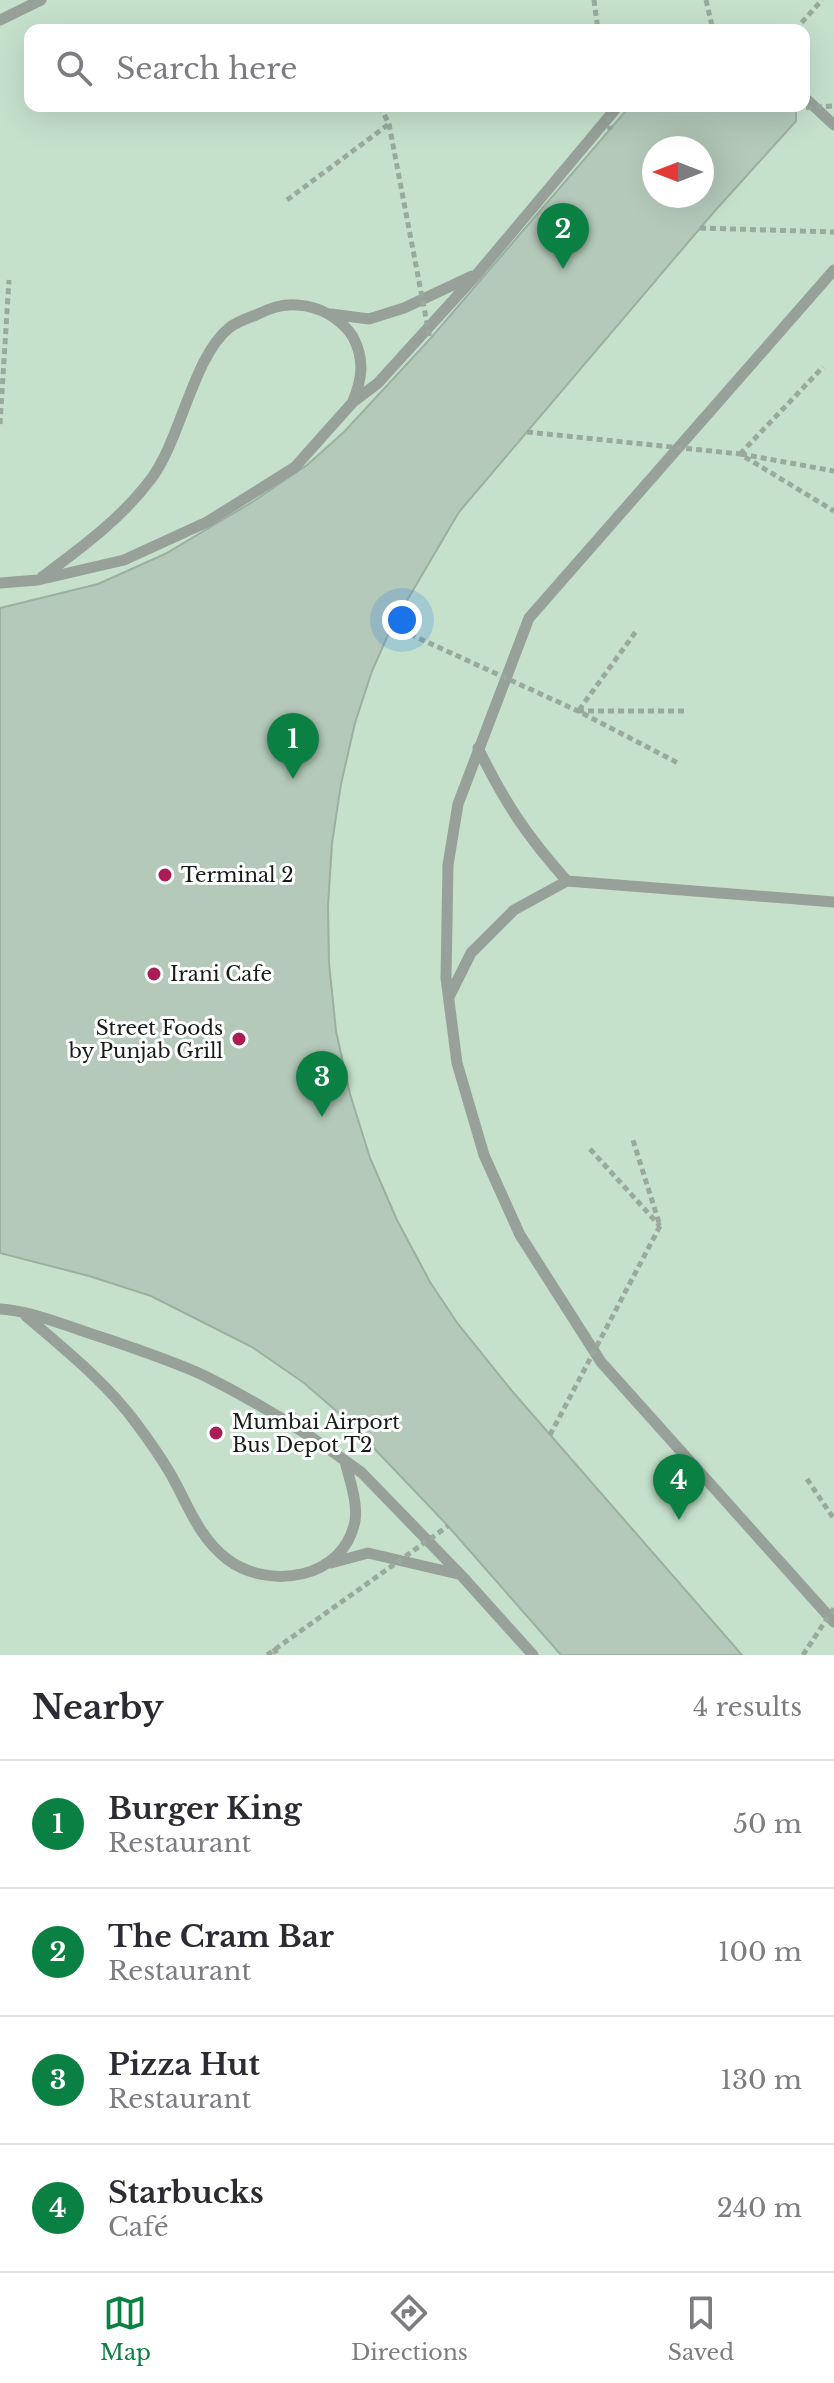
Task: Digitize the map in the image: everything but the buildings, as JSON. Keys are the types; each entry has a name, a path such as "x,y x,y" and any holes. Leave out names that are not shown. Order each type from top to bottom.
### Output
{"lane":[{"path":"0,20 41,0"},
{"path":"810,103 834,125"},
{"path":"0,583 38,580 124,560 207,522 295,467 353,402 378,383 478,273 613,112"},
{"path":"834,270 529,618 458,804 448,865 446,978 457,1063 484,1155 520,1235 601,1362 834,1622"},
{"path":"38,580 103,532 152,478 181,421 206,357 229,328 280,304 307,306 330,314 369,319 404,308 478,273"},
{"path":"330,314 351,334 360,354 362,379 353,402"},
{"path":"478,748 502,797 524,831 567,881"},
{"path":"449,997 471,953 514,910 567,881 834,902"},
{"path":"0,1309 20,1311 125,1345 204,1376 345,1460 362,1473 461,1575 533,1655"},
{"path":"20,1311 85,1366 134,1420 170,1473 201,1534 227,1559 250,1572 281,1578 308,1573 330,1563 368,1553 404,1559 461,1575"},
{"path":"330,1563 348,1540 355,1519 354,1495 345,1460"}],"path":[{"path":"594,0 597,24"},
{"path":"706,0 712,24"},
{"path":"800,24 822,0"},
{"path":"810,107 834,106"},
{"path":"383,112 389,124 430,339"},
{"path":"608,112 610,130"},
{"path":"287,200 389,124"},
{"path":"700,228 834,232"},
{"path":"1,421 9,280"},
{"path":"740,454 823,367"},
{"path":"527,432 740,454 834,471"},
{"path":"740,454 834,511"},
{"path":"392,626 578,711 680,764"},
{"path":"578,711 637,630"},
{"path":"578,711 684,711"},
{"path":"550,1435 660,1226 632,1137"},
{"path":"590,1149 660,1226"},
{"path":"807,1479 834,1519"},
{"path":"267,1655 448,1526"},
{"path":"803,1655 834,1608"},
{"path":"274,1648 277,1655"}],"shaded area":[{"path":"0,0 834,0 834,1655 0,1655"}],"place":[{"name":"The Cram Bar","path":"563,269"},
{"name":"Burger King","path":"293,779"},
{"name":"Terminal 2","path":"165,875"},
{"name":"Irani Cafe","path":"154,974"},
{"name":"Street Foods by Punjab Grill","path":"239,1039"},
{"name":"Pizza Hut","path":"322,1117"},
{"name":"Mumbai Airport Bus Depot T2","path":"216,1433"},
{"name":"Starbucks","path":"679,1520"}]}
